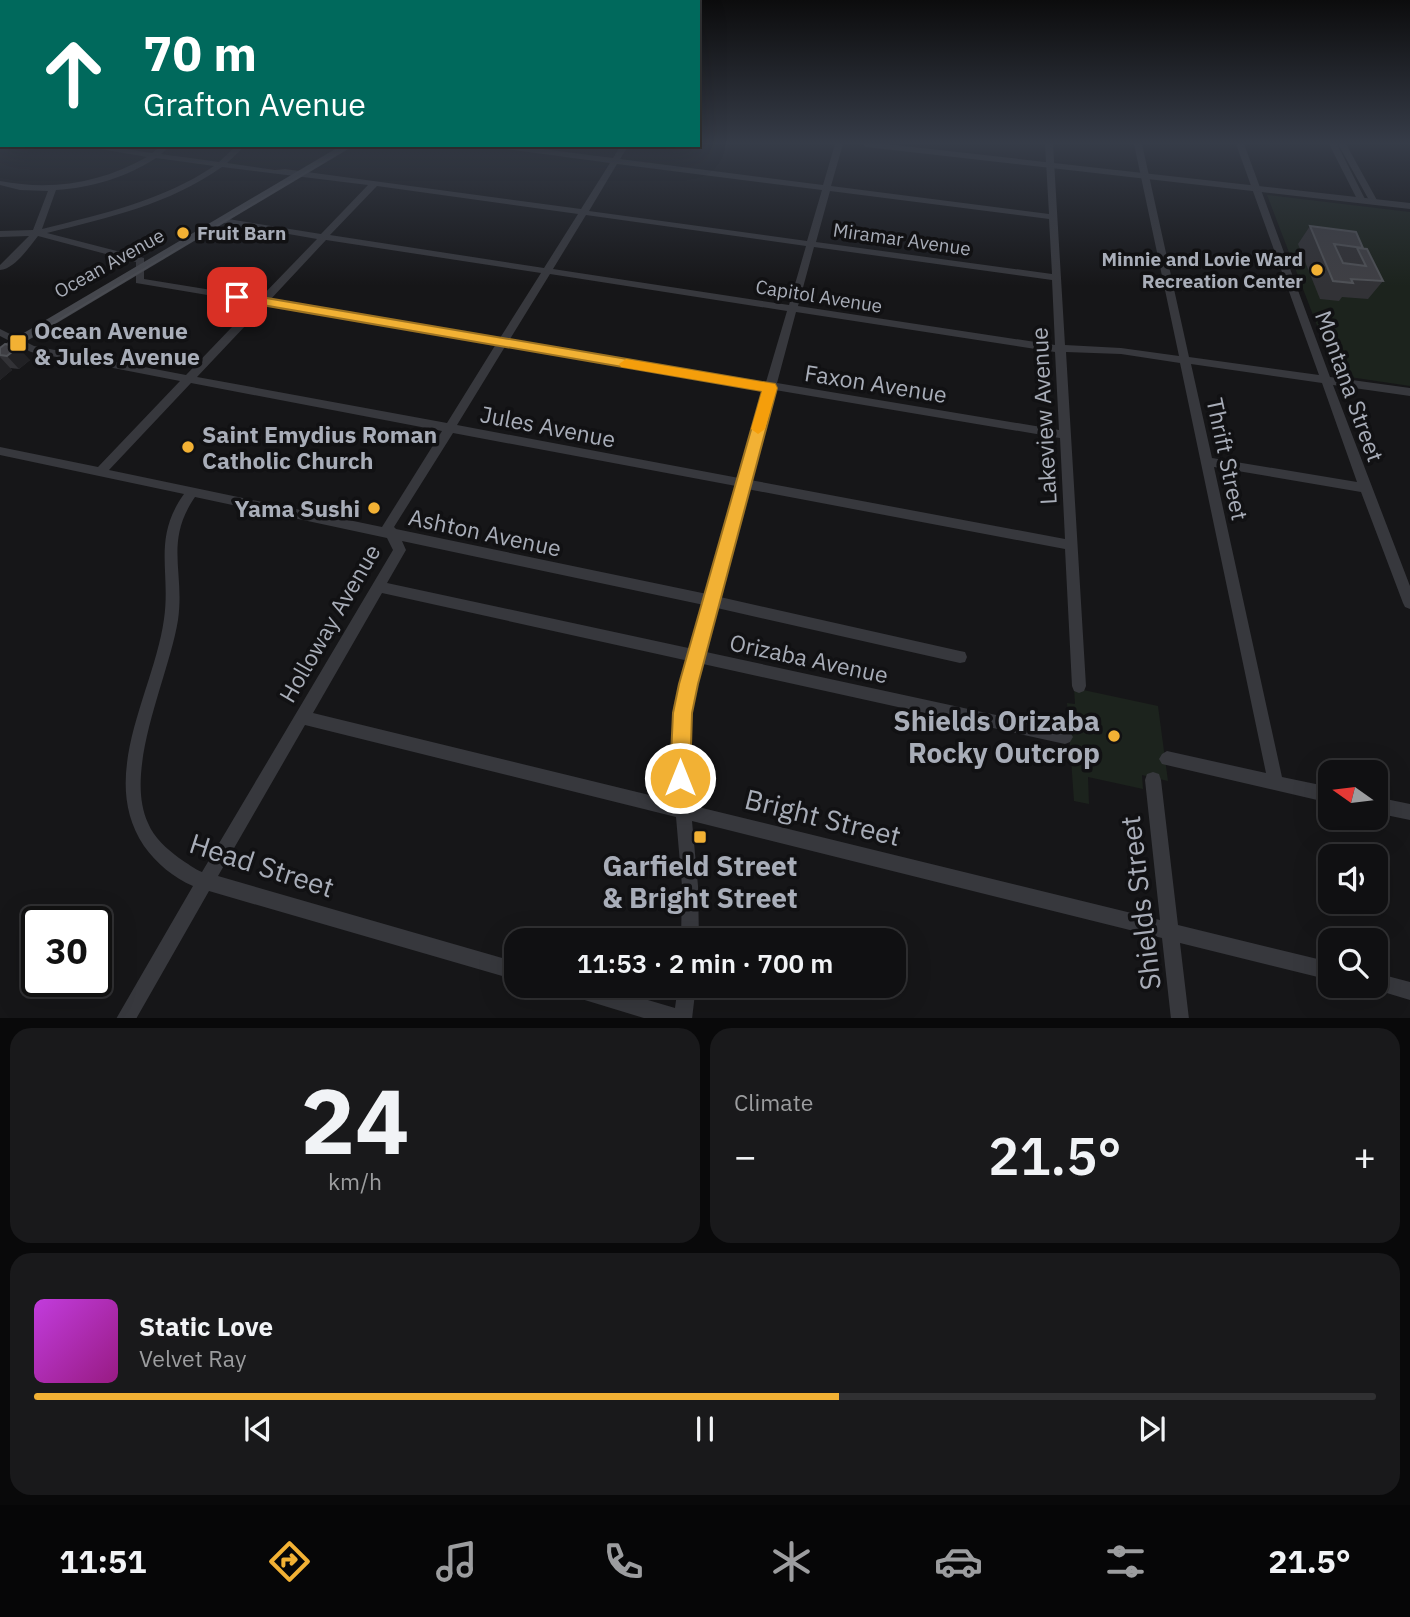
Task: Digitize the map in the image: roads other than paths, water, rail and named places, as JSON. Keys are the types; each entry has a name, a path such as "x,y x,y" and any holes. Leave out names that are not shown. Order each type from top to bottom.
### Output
{"main road":[{"name":"Ocean Avenue","path":"0,354 169,248 186,243 280,192"},
{"name":"Ocean Avenue","path":"0,360 11,354 19,343"}],"street":[{"path":"2,268 22,251 36,233 52,192"},
{"path":"36,233 139,207 175,192"},
{"path":"100,472 367,192"},
{"name":"Miramar Avenue","path":"436,192 1057,278"},
{"name":"Holloway Avenue","path":"125,1018 400,550 388,527 595,192"},
{"path":"690,928 690,886 682,811 680,746 683,713 743,483 826,192"},
{"path":"854,192 1053,217"},
{"name":"Lakeview Avenue","path":"1052,192 1079,686"},
{"name":"Thrift Street","path":"1148,192 1276,783"},
{"name":"Montana Street","path":"1255,192 1410,603"},
{"path":"1283,192 1410,206"},
{"path":"1357,192 1362,201"},
{"path":"1368,192 1374,202"},
{"name":"Capitol Avenue","path":"225,220 545,272 1060,348 1121,351 1410,392"},
{"name":"Faxon Avenue","path":"0,234 36,233 141,260 138,281 1065,435"},
{"name":"Jules Avenue","path":"0,332 31,349 1071,545"},
{"name":"Ashton Avenue","path":"2,454 193,491 960,656"},
{"path":"1208,462 1365,488"},
{"name":"Head Street","path":"193,491 179,510 169,535 173,583 171,618 160,670 134,752 131,774 136,816 156,852 183,873 205,881 504,968"},
{"name":"Orizaba Avenue","path":"379,587 1065,737"},
{"name":"Bright Street","path":"302,717 1318,968"},
{"path":"1167,760 1318,792"},
{"name":"Shields Street","path":"1153,780 1180,1018"},
{"path":"1388,807 1410,812"},
{"path":"1388,985 1410,991"},
{"path":"611,998 681,1018 685,998"}],"tram line":[{"path":"0,355 274,192"}],"place":[{"name":"Fruit Barn","path":"183,233"},
{"name":"Minnie and Lovie Ward Recreation Center","path":"1317,270"},
{"name":"Ocean Avenue & Jules Avenue","path":"18,343"},
{"name":"Saint Emydius Roman Catholic Church","path":"188,447"},
{"name":"Yama Sushi","path":"374,508"},
{"name":"Shields Orizaba Rocky Outcrop","path":"1114,736"},
{"name":"Garfield Street & Bright Street","path":"700,837"}]}
